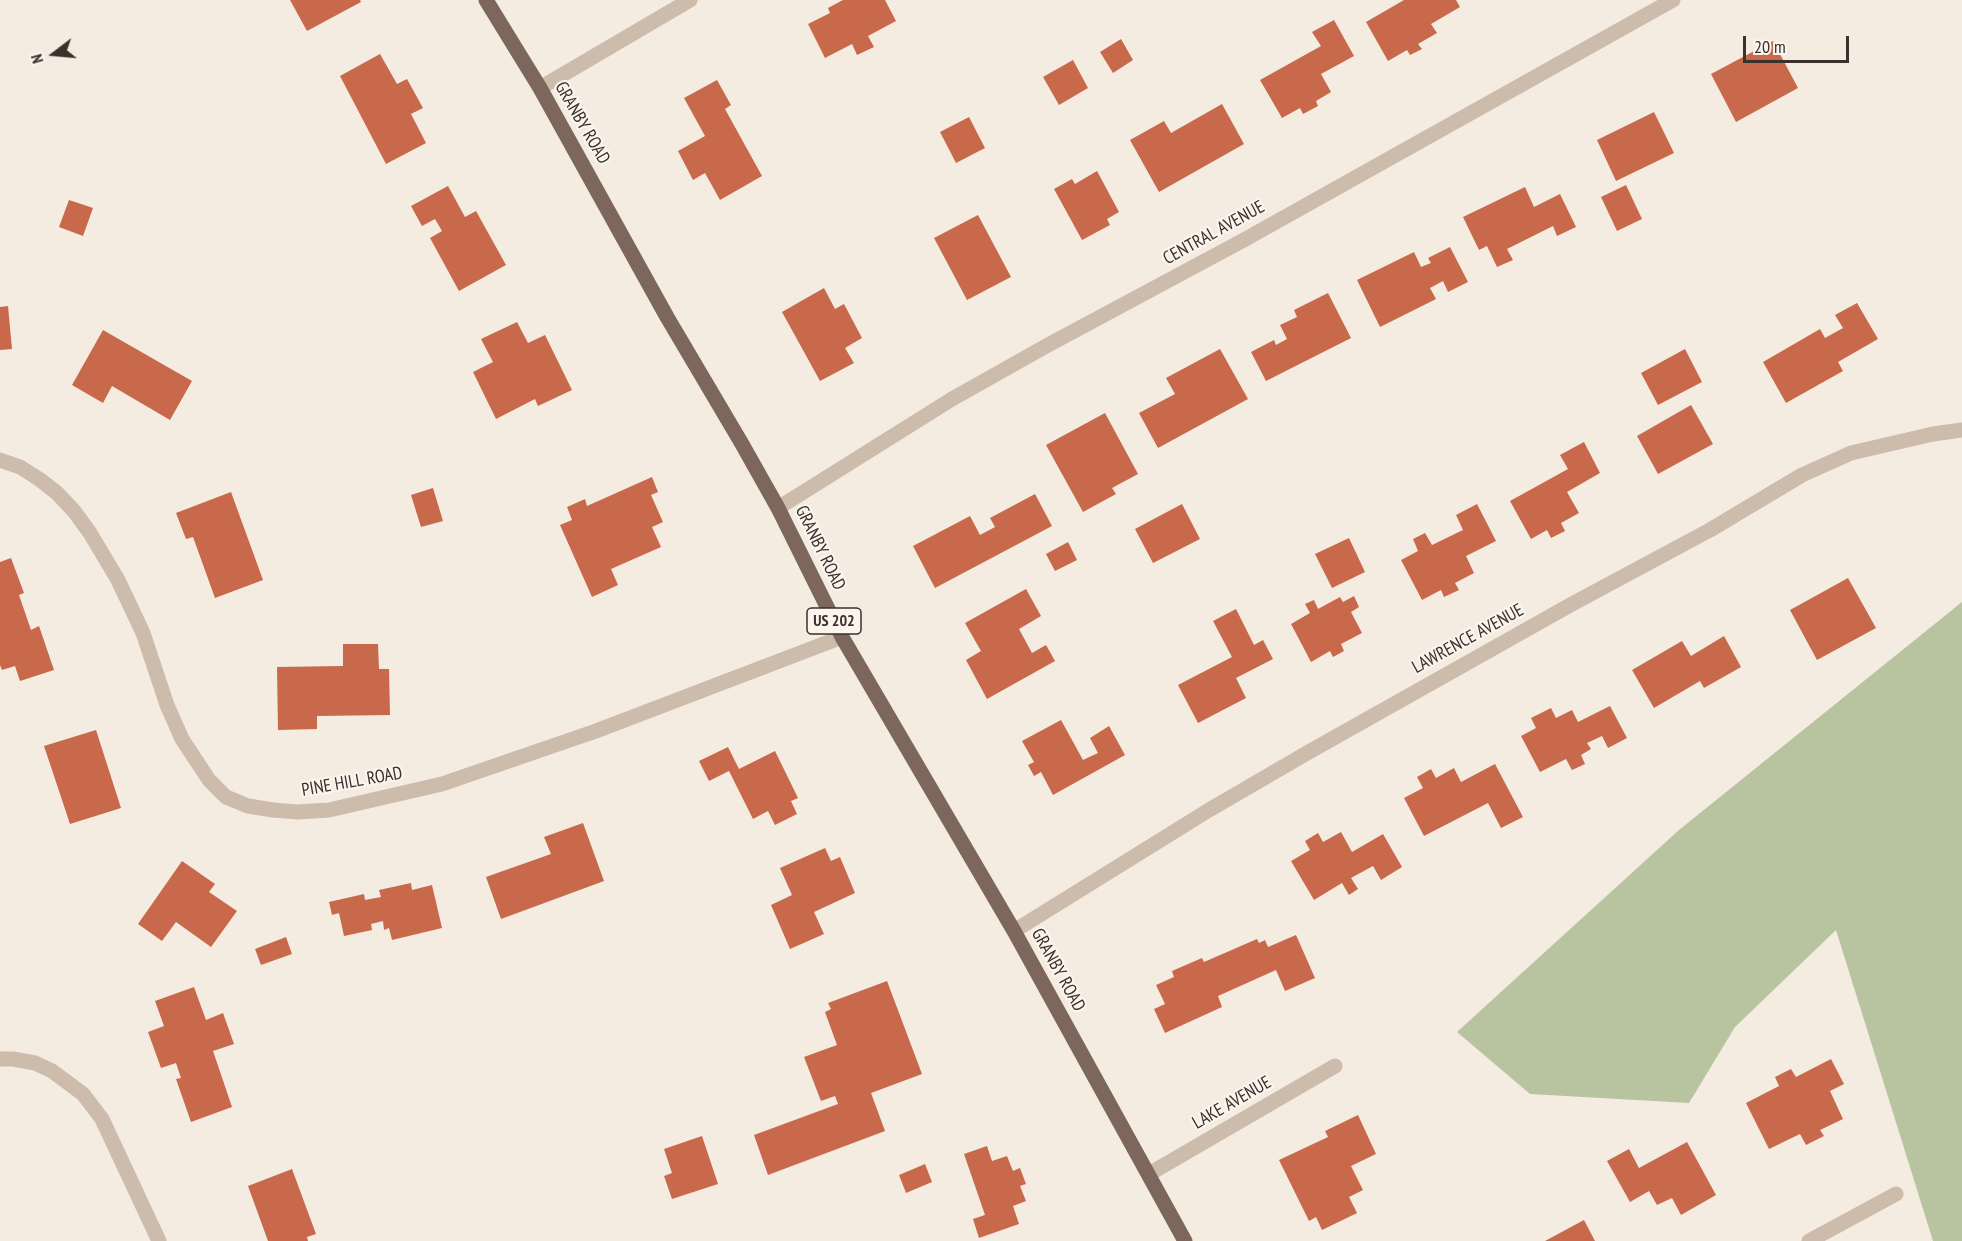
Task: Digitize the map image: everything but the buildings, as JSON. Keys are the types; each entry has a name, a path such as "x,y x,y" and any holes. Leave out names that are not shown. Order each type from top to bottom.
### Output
{"main road":[{"name":"GRANBY ROAD","path":"486,0 540,88 667,317 778,508 842,637 1014,931 1185,1241"}],"street":[{"path":"540,88 690,0"},
{"name":"CENTRAL AVENUE","path":"778,508 952,399 1242,241 1673,0"},
{"name":"LAWRENCE AVENUE","path":"1014,931 1209,810 1307,753 1530,627 1710,530 1802,475 1851,453 1933,434 1962,430"},
{"name":"PINE HILL ROAD","path":"0,460 20,467 57,493 90,533 118,580 143,633 167,705 182,739 209,780 226,796 248,806 290,812 329,810 442,784 596,731 842,637"},
{"path":"0,1059 35,1063 52,1071 84,1094 102,1119 159,1241"},
{"name":"LAKE AVENUE","path":"1149,1174 1335,1066"},
{"path":"1809,1241 1896,1194"}],"green space":[{"path":"1962,602 1962,1241 1933,1241 1836,930 1735,1027 1689,1103 1530,1094 1457,1032 1679,830"}]}
